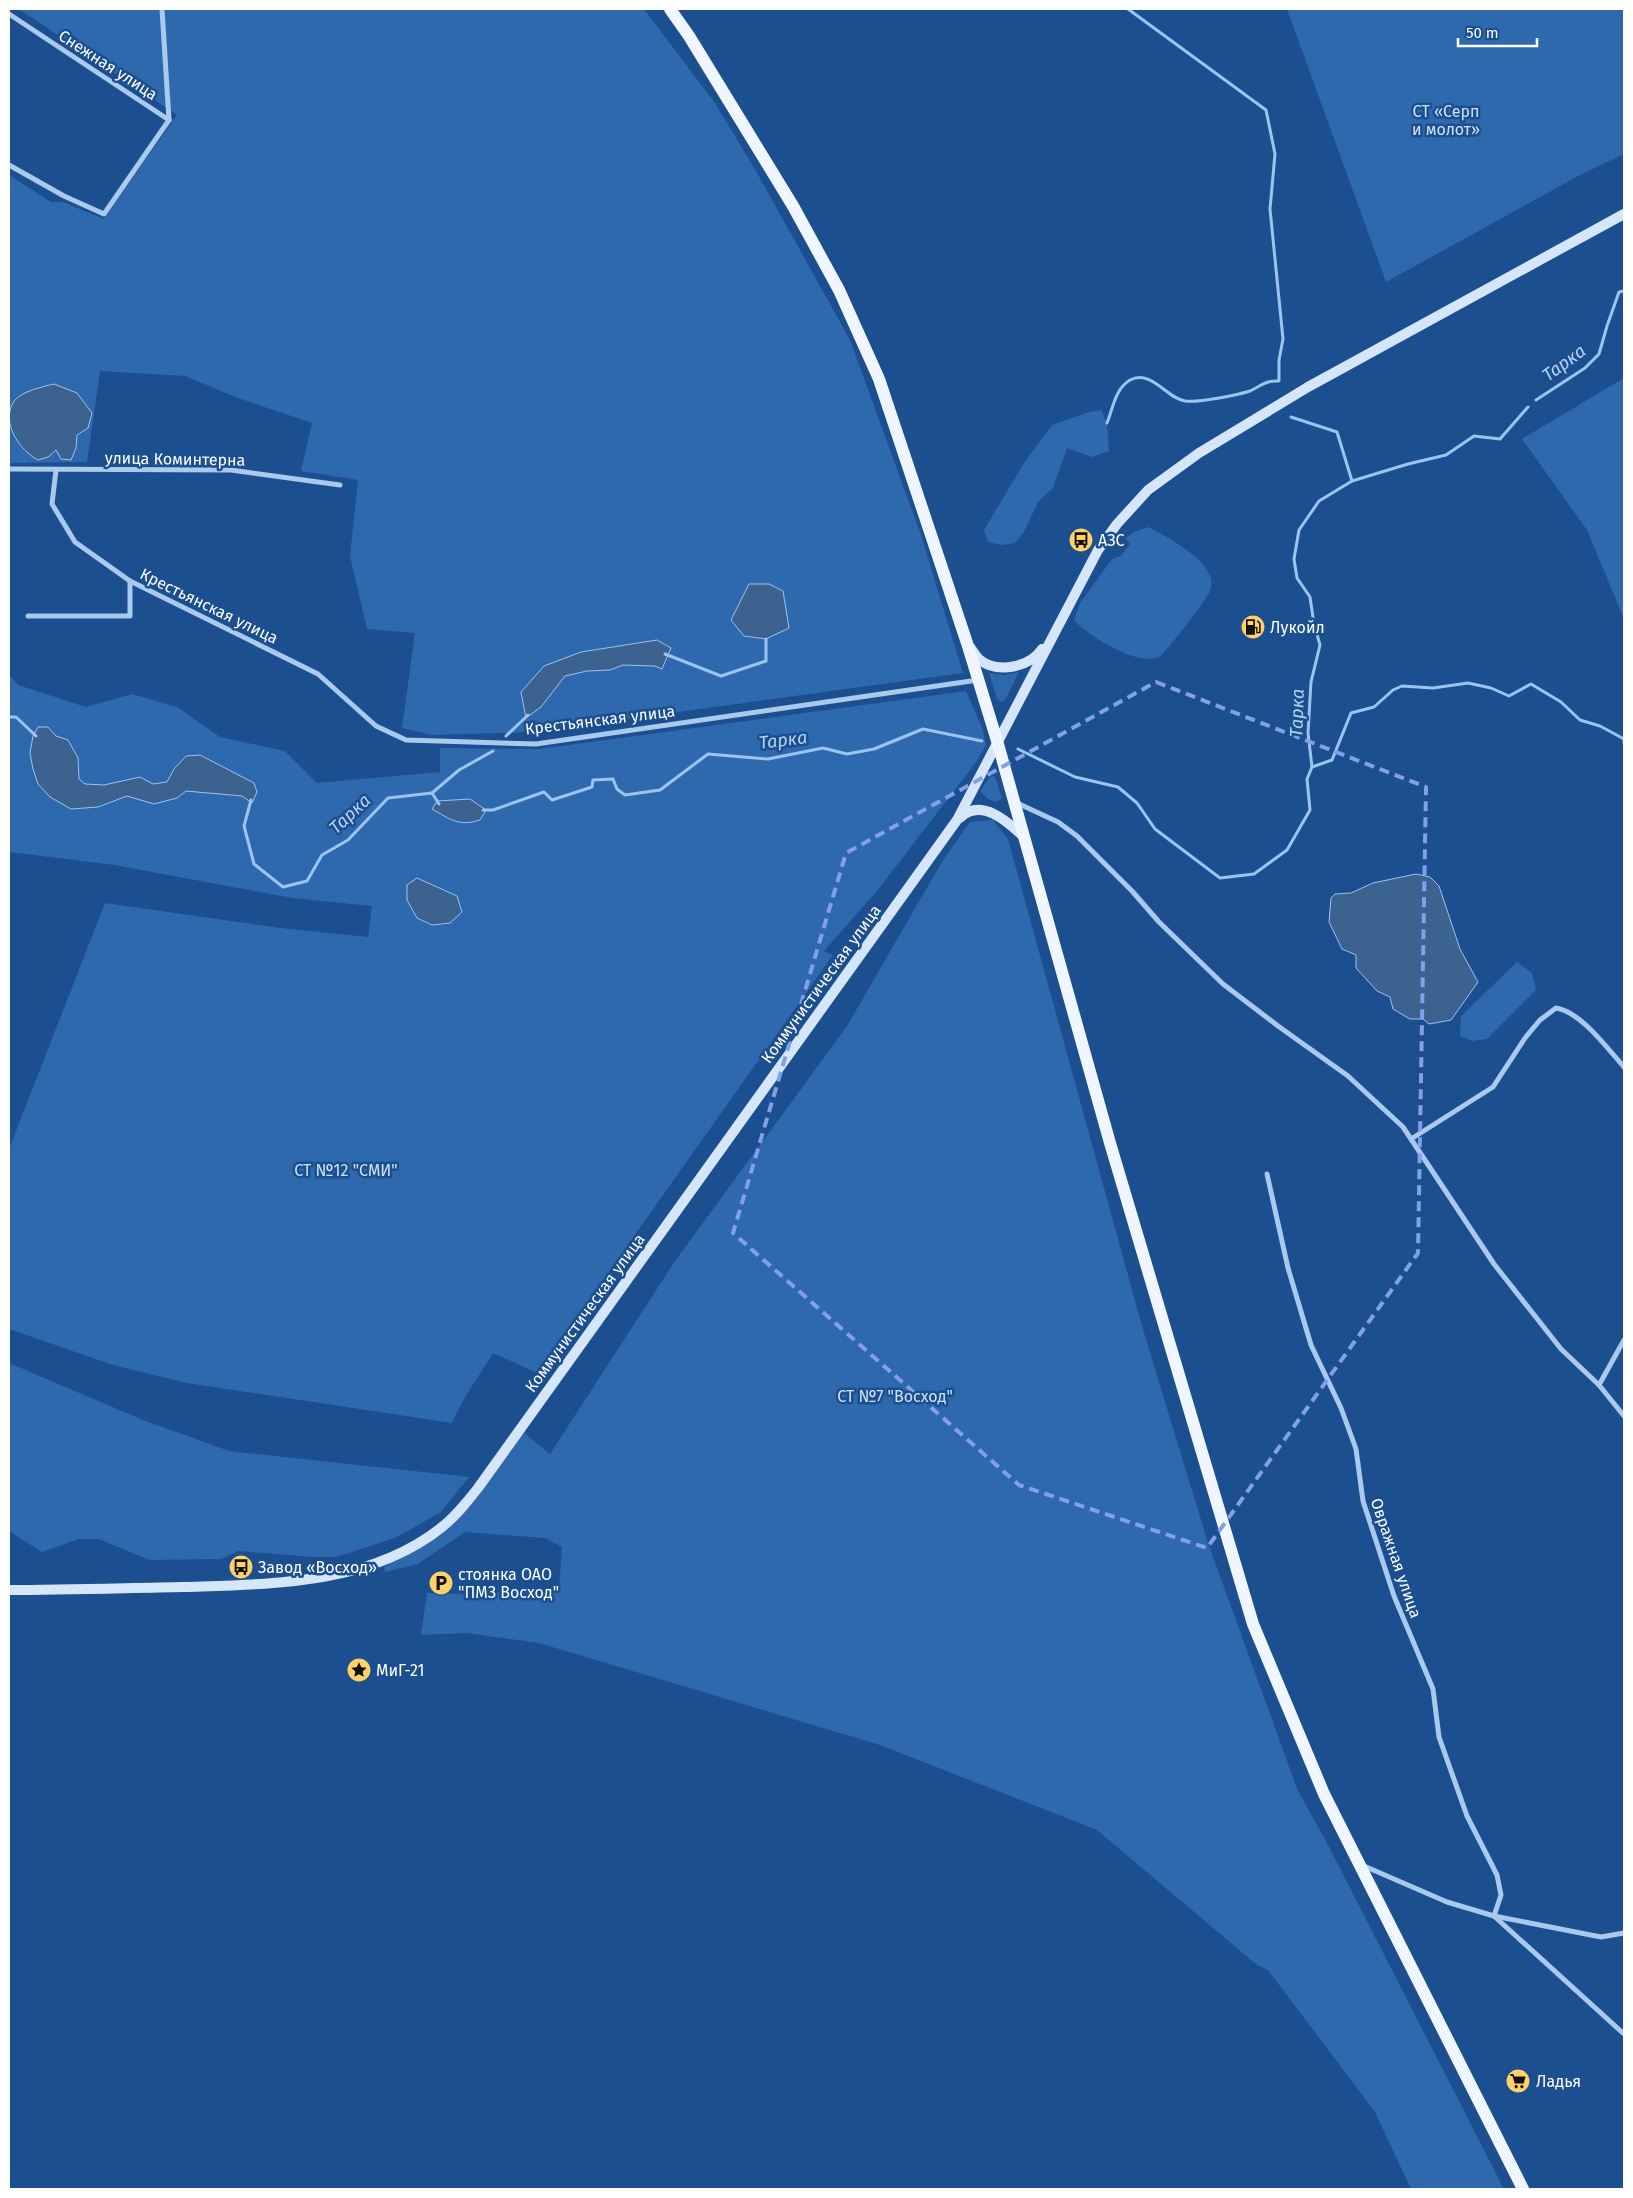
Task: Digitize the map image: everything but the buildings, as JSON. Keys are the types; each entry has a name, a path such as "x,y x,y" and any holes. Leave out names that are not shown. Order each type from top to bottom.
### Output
{"main road":[{"path":"670,9 745,126 793,206 864,340 879,379 967,643 998,744 1110,1143 1253,1624 1324,1794 1523,2189"},
{"path":"967,643 980,660 998,667 1023,664 1037,656 1057,628 1108,534 1131,507 1168,474 1308,387 1624,214"},
{"name":"Коммунистическая улица","path":"9,1590 122,1589 288,1582 346,1572 378,1562 414,1546 443,1526 478,1488 957,820 1057,628"},
{"path":"957,820 964,814 979,810 993,813 1006,820 1024,837"}],"street":[{"path":"9,165 64,196 104,214 169,120 162,9"},
{"name":"Снежная улица","path":"9,14 169,120"},
{"name":"улица Коминтерна","path":"9,469 231,470 340,485"},
{"name":"Крестьянская улица","path":"56,470 52,504 75,542 130,581 318,674 376,726 406,740 536,744 978,680"},
{"path":"28,616 130,616 130,581"},
{"path":"1014,802 1058,822 1077,836 1132,891 1159,922 1223,984 1348,1076 1403,1127 1494,1264 1561,1349 1599,1385 1624,1416"},
{"path":"1411,1139 1493,1087 1525,1038 1540,1020 1556,1008 1566,1010 1578,1018 1624,1066"},
{"name":"Овражная улица","path":"1267,1174 1288,1268 1311,1345 1341,1408 1356,1450 1363,1501 1394,1596 1433,1689 1439,1737 1467,1816 1497,1875 1501,1895 1494,1916"},
{"path":"1599,1385 1624,1340"},
{"path":"1359,1864 1447,1902 1494,1916 1600,1937 1624,1933"},
{"path":"1494,1916 1624,2034"}],"highlighted area":[{"path":"1156,682 1426,787 1418,1253 1207,1548 1019,1485 733,1233 846,853"}],"green space":[{"path":"19,9 644,9 715,103 756,171 850,340 921,535 963,673 533,732 432,735 402,728 415,633 367,629 350,556 358,480 301,471 312,423 238,398 185,376 100,371 87,462 9,463 9,175 51,202 63,202 104,219 177,115","holes":["15,400 77,435 76,448 56,450 48,457","657,640 671,648 655,666 623,665 610,669 587,671 565,676 581,652"]},
{"name":"СТ «Серп и молот»","path":"1287,9 1624,9 1624,154 1580,175 1386,282"},
{"path":"1624,378 1624,619 1587,530 1522,439"},
{"path":"1101,410 1107,423 1109,451 1092,457 1067,448 1053,488 1038,502 1024,532 1015,543 1002,545 988,542 984,530 1024,463 1052,425 1089,412"},
{"path":"1148,527 1174,541 1200,561 1206,568 1212,584 1207,596 1194,615 1163,654 1150,659 1139,658 1114,648 1090,634 1074,620 1080,603 1112,559 1121,556 1130,544 1125,538 1134,532"},
{"path":"1019,672 1005,700 1001,702 997,699 989,673 1004,675"},
{"name":"СТ №12 \"СМИ\"","path":"9,674 18,685 86,707 132,694 177,707 220,737 285,751 317,783 440,772 440,748 539,749 966,691 983,730 986,745 977,761 877,891 824,951 833,955 537,1373 493,1353 452,1423 187,1383 113,1365 9,1329 9,1149 105,903 280,928 368,937 372,906 292,898 114,865 9,852","holes":["38,728 56,736 78,758 79,779 85,784 104,785 139,777 153,784 167,782 174,769 200,755 254,783 242,796 186,791 177,798 139,798 127,796 98,807","417,878 457,896 462,911 449,923 432,925 417,918 407,900"]},
{"path":"993,776 1002,798 996,802 988,799 980,791 990,777"},
{"name":"СТ №7 \"Восход\"","path":"993,820 1008,839 1142,1326 1208,1543 1298,1791 1326,1841 1504,2189 1411,2189 1375,2112 1268,1970 1257,1965 1097,1830 880,1745 539,1643 466,1633 421,1635 427,1593 450,1594 559,1590 562,1547 545,1538 465,1532 418,1564 385,1572 384,1567 433,1539 523,1432 550,1454 675,1261 847,1026 943,860 970,822"},
{"path":"1517,962 1532,973 1536,990 1487,1039 1472,1041 1460,1036 1461,1016"},
{"path":"9,1363 143,1420 229,1451 469,1477 441,1512 395,1538 336,1557 238,1551 221,1559 149,1560 99,1539 79,1539 42,1552 9,1531"}],"shaded area":[{"path":"54,384 77,393 92,413 88,428 77,435 76,448 71,460 61,459 56,450 48,457 38,460 31,456 19,443 11,427 10,409 14,401 32,390"},
{"path":"749,584 769,584 783,591 789,628 766,639 744,636 731,620"},
{"path":"657,640 671,648 662,669 655,666 623,665 610,670 587,671 565,676 541,707 526,718 521,692 544,666 581,652"},
{"path":"38,727 48,727 56,736 68,740 78,758 79,779 85,784 104,785 140,777 153,784 167,782 174,769 186,756 200,755 254,783 257,792 252,803 242,796 186,791 177,798 154,804 127,796 98,807 71,809 50,797 38,784 30,753 33,736"},
{"path":"470,799 486,810 480,820 466,823 455,821 432,809 437,801"},
{"path":"1416,874 1430,877 1439,886 1460,949 1478,982 1451,1020 1429,1024 1423,1019 1410,1019 1393,1009 1390,997 1377,991 1356,968 1356,955 1342,949 1329,922 1331,898 1335,894 1351,893 1373,883"},
{"path":"417,878 457,896 462,912 450,923 432,925 417,918 407,900 407,885"}],"waterway":[{"path":"1107,423 1121,388 1130,380 1138,378 1152,381 1178,399 1185,401 1208,400 1236,395 1250,391 1267,382 1279,381 1279,360 1283,339 1270,209 1275,154 1266,110 1128,9"},
{"name":"Тарка","path":"1536,400 1585,368 1599,354 1619,292 1624,291"},
{"name":"Тарка","path":"1018,749 1075,777 1118,787 1137,803 1155,829 1220,878 1254,874 1287,850 1310,810 1307,779 1312,767 1308,733 1311,682 1320,645 1314,624 1310,597 1297,578 1294,559 1299,530 1319,501 1352,481 1446,455 1474,436 1500,439 1528,407"},
{"path":"1291,417 1337,432 1352,481"},
{"path":"665,654 721,676 766,661 766,639"},
{"path":"1312,767 1332,760 1351,713 1374,707 1393,690 1402,686 1433,688 1468,683 1491,688 1509,696 1531,684 1561,702 1580,720 1600,726 1624,739 1624,743"},
{"path":"506,736 528,715"},
{"name":"Тарка","path":"9,717 16,717 36,736"},
{"name":"Тарка","path":"483,810 493,810 544,792 552,800 592,787 593,780 613,779 617,789 625,795 660,790 708,754 768,759 823,748 847,754 874,749 923,729 982,741"},
{"path":"432,793 459,770 493,751"},
{"name":"Тарка","path":"251,800 244,826 254,864 283,887 307,881 322,855 348,840 388,798 432,793 439,804"}],"place":[{"name":"АЗС","path":"1081,540"},
{"name":"Лукойл","path":"1253,627"},
{"name":"Завод «Восход»","path":"241,1567"},
{"name":"стоянка ОАО \"ПМЗ Восход\"","path":"441,1583"},
{"name":"МиГ-21","path":"359,1670"},
{"name":"Ладья","path":"1518,2081"}]}
